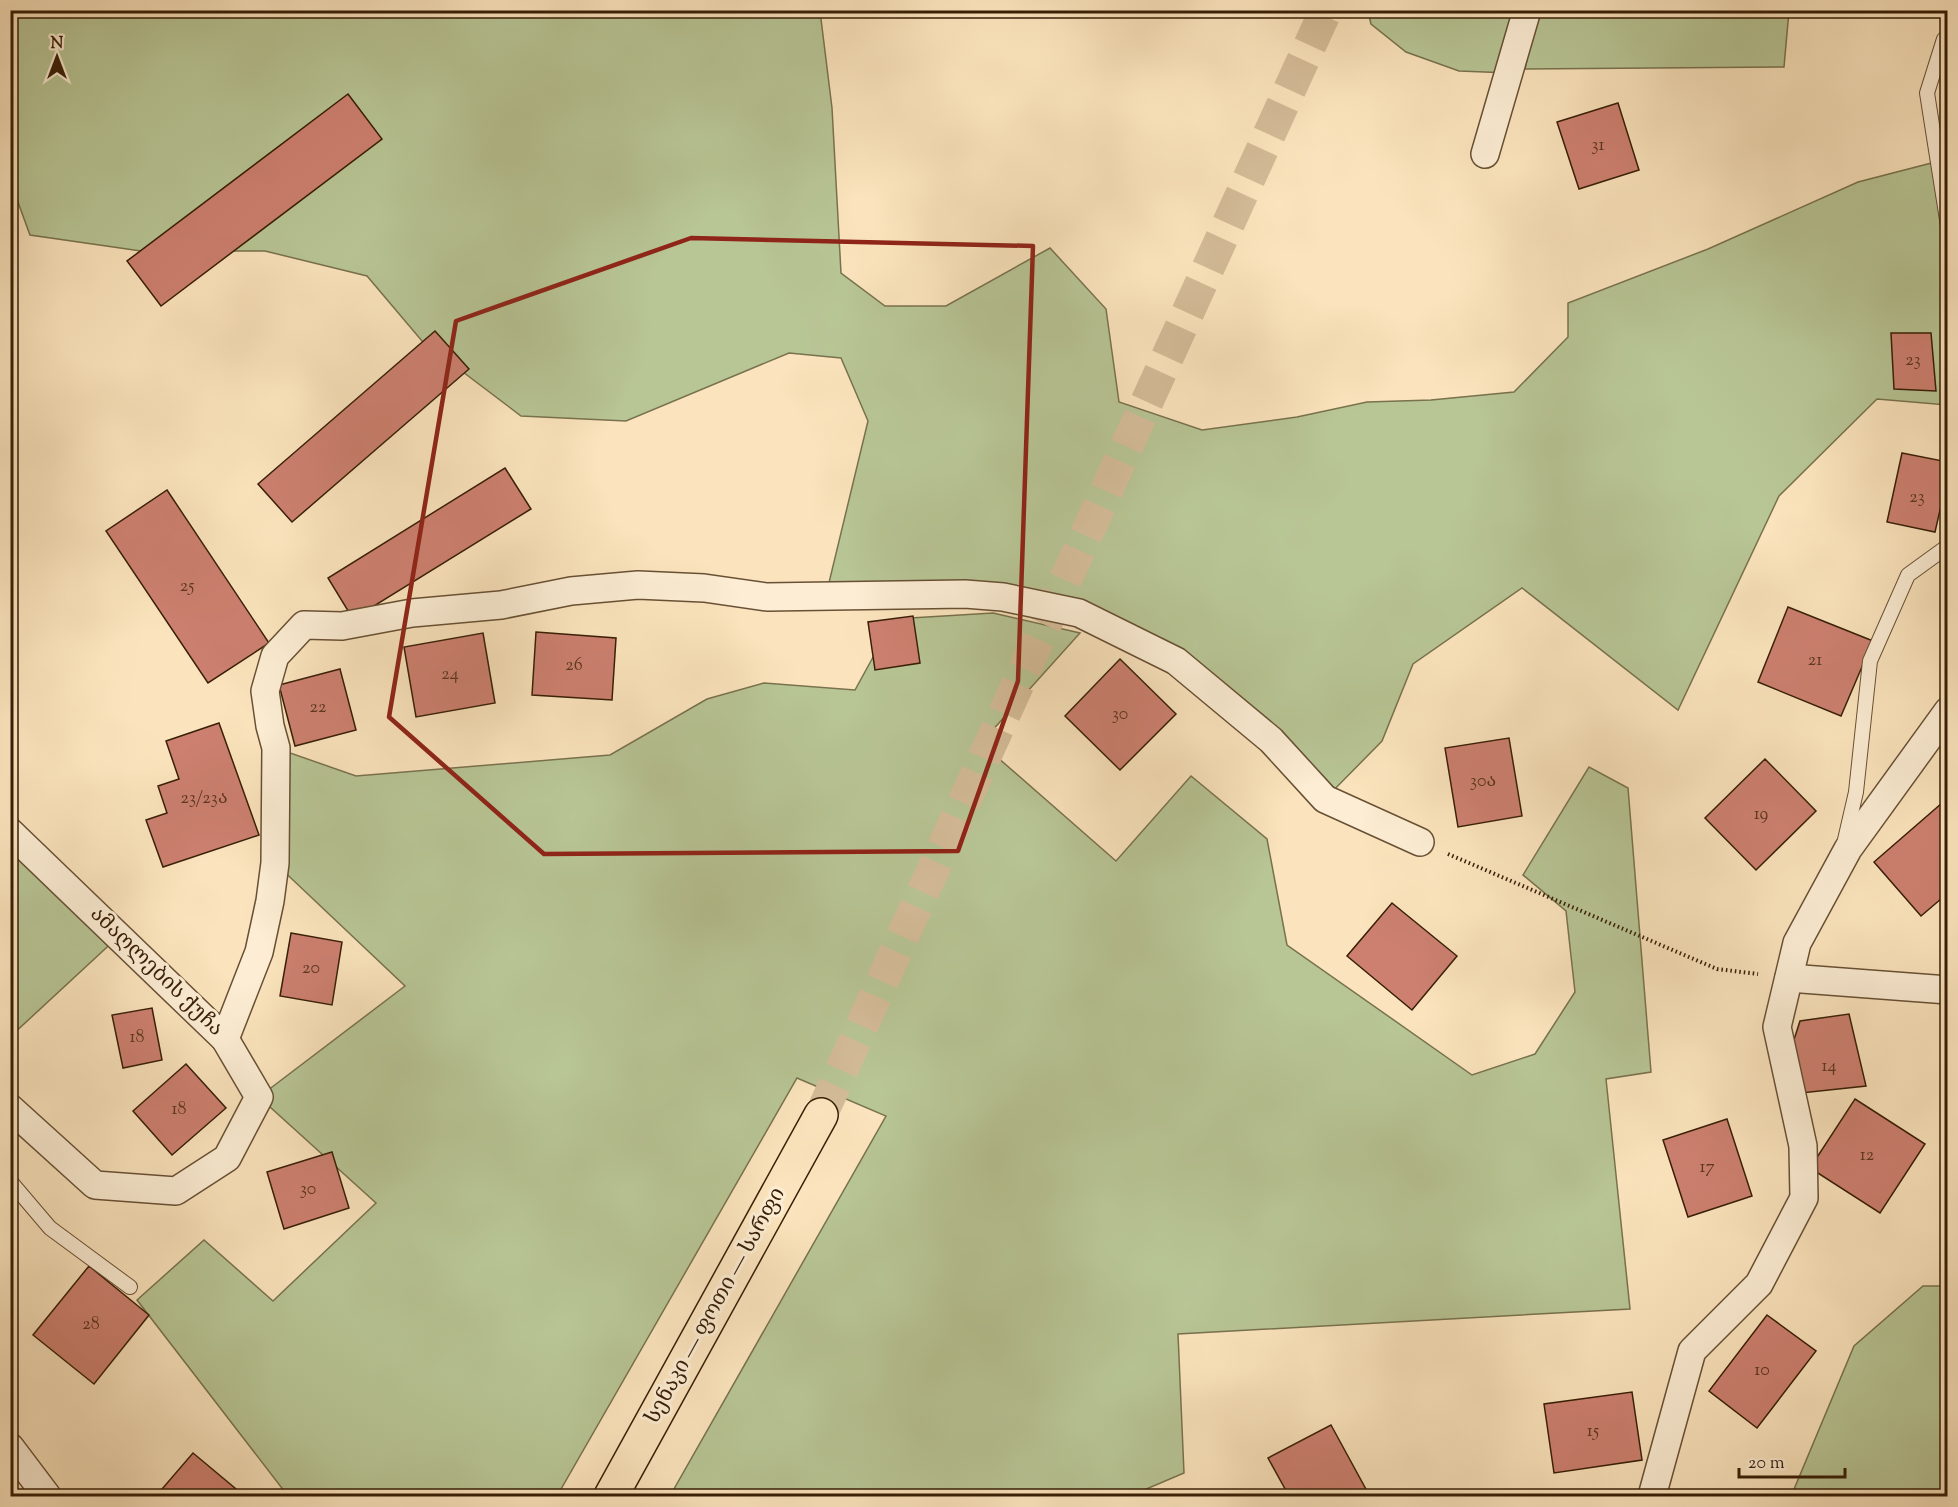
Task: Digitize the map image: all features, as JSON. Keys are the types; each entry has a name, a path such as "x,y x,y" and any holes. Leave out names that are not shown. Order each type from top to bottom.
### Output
{"highway":[{"name":"სენაკი — ფოთი — სარფი","path":"611,1497 821,1115"}],"street":[{"path":"1485,154 1527,10"},
{"path":"225,1039 259,952 270,901 275,863 276,748 265,691 275,656 304,625 342,626 412,613 501,605 571,591 638,585 704,588 767,597 965,594 1003,597 1078,613 1176,662 1271,740 1325,799 1420,842"},
{"path":"1652,1497 1692,1351 1759,1284 1803,1198 1803,1146 1777,1027 1797,943 1848,849 1947,711"},
{"name":"ამაღლების ქუჩა","path":"10,832 225,1039 259,1097 227,1158 176,1191 95,1185 10,1108"},
{"path":"1789,978 1947,990"},
{"path":"10,1447 47,1497"}],"lane":[{"path":"1944,39 1927,93 1947,226"},
{"path":"1840,863 1856,792 1870,661 1908,575 1947,546"},
{"path":"10,1181 50,1228 130,1287"}],"path":[{"path":"1420,842 1717,969 1789,978"}],"highlighted area":[{"path":"691,238 1033,246 1018,681 958,851 544,854 389,717 456,321"}],"green space":[{"path":"11,11 820,11 832,108 841,273 885,306 946,306 1050,248 1106,309 1119,402 1202,430 1297,417 1367,402 1431,400 1514,392 1568,337 1568,303 1708,249 1858,182 1947,159 1947,405 1877,399 1779,496 1678,710 1522,588 1413,664 1382,741 1325,799 1271,740 1079,613 826,595 868,421 841,358 789,353 626,421 521,416 422,341 367,276 265,251 141,251 30,235 11,183"},
{"path":"1368,11 1527,11 1510,73 1459,71 1406,52 1371,24"},
{"path":"1537,11 1789,11 1784,67 1525,69"},
{"path":"993,613 1080,633 981,743 1116,861 1191,776 1267,839 1287,945 1472,1075 1535,1054 1575,992 1566,911 1523,875 1589,767 1628,788 1651,1072 1606,1079 1630,1309 1178,1334 1184,1473 1130,1496 670,1496 886,1116 797,1078 557,1496 288,1496 137,1300 204,1240 273,1301 376,1203 259,1097 405,986 275,863 276,748 356,776 610,755 707,699 764,683 855,690 894,619"},
{"path":"11,832 119,936 11,1036"},
{"path":"1923,1286 1947,1286 1947,1496 1798,1496 1792,1494 1854,1346"}],"building":[{"path":"348,94 382,139 161,306 127,261"},
{"path":"1618,103 1639,170 1579,189 1557,122"},
{"path":"435,331 469,369 292,522 258,484"},
{"path":"1891,333 1931,333 1936,391 1894,389"},
{"path":"1902,453 1948,462 1948,475 1935,532 1887,522"},
{"path":"505,468 531,509 353,619 328,578"},
{"path":"167,490 269,643 208,683 106,531"},
{"path":"1788,607 1873,641 1841,716 1758,682"},
{"path":"913,616 920,663 875,670 868,622"},
{"path":"536,632 616,638 612,700 532,695"},
{"path":"483,633 495,703 416,717 404,647"},
{"path":"1120,659 1176,714 1120,770 1065,716"},
{"path":"340,669 356,730 295,746 279,685"},
{"path":"219,723 259,835 163,867 146,820 167,813 158,786 179,779 166,741"},
{"path":"1509,738 1522,816 1458,827 1445,748"},
{"path":"1765,759 1816,811 1756,870 1705,818"},
{"path":"1942,803 1948,810 1948,893 1921,916 1874,862"},
{"path":"1392,903 1457,956 1412,1010 1347,956"},
{"path":"291,933 342,942 332,1005 280,996"},
{"path":"152,1008 162,1060 123,1068 112,1015"},
{"path":"1849,1014 1866,1086 1801,1093 1791,1049 1800,1021"},
{"path":"186,1064 226,1108 172,1155 133,1111"},
{"path":"1855,1099 1925,1144 1880,1213 1810,1168"},
{"path":"1727,1119 1752,1196 1688,1217 1663,1140"},
{"path":"332,1152 349,1208 284,1229 267,1172"},
{"path":"89,1266 149,1315 94,1384 33,1335"},
{"path":"1767,1315 1816,1351 1757,1428 1709,1391"},
{"path":"1632,1392 1642,1460 1554,1473 1544,1404"},
{"path":"1331,1425 1368,1493 1361,1496 1289,1496 1268,1458"},
{"path":"193,1453 242,1494 239,1496 156,1496"}],"tunnel":[{"path":"821,1115 1326,10"}]}
